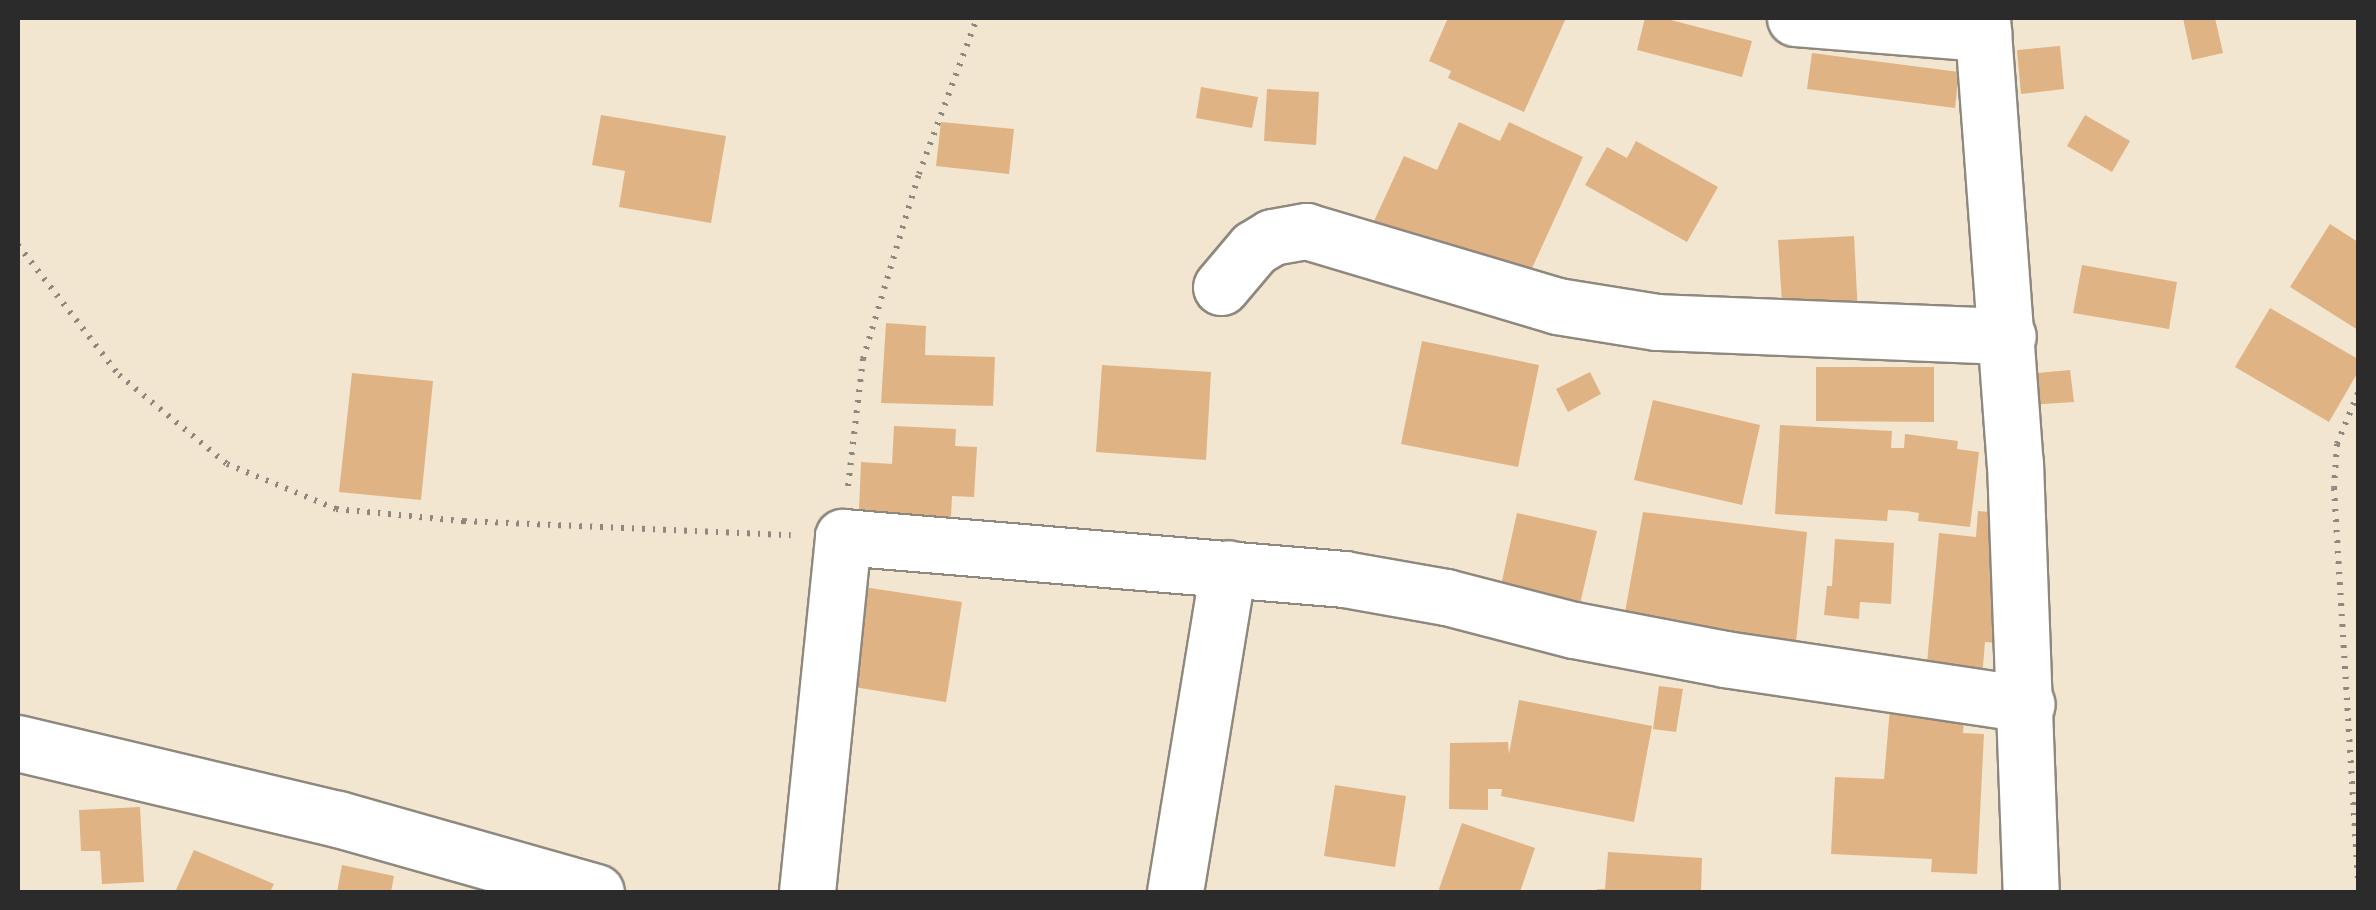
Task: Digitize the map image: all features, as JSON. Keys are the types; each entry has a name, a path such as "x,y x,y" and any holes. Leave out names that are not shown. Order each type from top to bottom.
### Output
{"street":[{"path":"1795,18 1982,25 2008,336 2028,704 2031,892"},
{"path":"1221,287 1254,248 1272,236 1306,231 1557,306 1657,322 2008,336"},
{"path":"807,892 843,537 1344,579 1446,597 1574,630 1725,660 2028,704"},
{"path":"1190,889 1228,568"},
{"path":"18,743 338,819 596,892"}],"path":[{"path":"18,245 119,375 227,464 336,509 464,521 843,537 863,359 919,174 977,18"},
{"path":"2358,393 2337,444 2334,488 2358,885"}],"building":[{"path":"1448,18 1566,18 1524,112 1448,78 1451,71 1429,61"},
{"path":"1645,18 1663,18 1752,41 1742,77 1637,50"},
{"path":"2183,18 2215,18 2223,53 2192,60"},
{"path":"2060,46 2064,89 2021,94 2017,50"},
{"path":"1812,53 1959,72 1955,108 1807,89"},
{"path":"1201,87 1258,97 1252,128 1196,118"},
{"path":"1267,89 1319,92 1316,145 1264,141"},
{"path":"601,115 726,136 711,223 619,207 625,171 592,165"},
{"path":"2085,115 2130,141 2112,172 2067,146"},
{"path":"941,122 1014,129 1009,174 936,166"},
{"path":"1459,122 1500,141 1509,122 1583,157 1527,279 1463,263 1374,221 1404,156 1437,170"},
{"path":"1636,141 1718,187 1687,242 1585,185 1607,147 1627,158"},
{"path":"2330,224 2358,242 2358,330 2290,287"},
{"path":"1854,236 1858,315 1783,319 1778,240"},
{"path":"2082,265 2177,282 2169,329 2073,313"},
{"path":"2270,308 2358,359 2358,372 2329,422 2235,367"},
{"path":"886,323 926,326 925,355 995,357 993,406 881,403"},
{"path":"1422,341 1539,365 1518,467 1401,444"},
{"path":"1102,365 1211,372 1206,460 1096,452"},
{"path":"1816,367 1934,367 1934,422 1816,421"},
{"path":"2070,370 2074,402 2030,405 2027,374"},
{"path":"1590,372 1601,394 1568,412 1556,389"},
{"path":"352,373 433,381 421,500 339,492"},
{"path":"1653,400 1760,425 1742,505 1634,480"},
{"path":"1780,425 1892,431 1891,448 1904,448 1905,434 1958,441 1957,449 1979,452 1970,527 1918,521 1919,513 1907,511 1888,510 1887,521 1775,514"},
{"path":"894,426 956,429 955,446 977,447 974,497 952,496 950,538 858,535 861,462 892,464"},
{"path":"1978,511 2009,514 1998,643 1985,642 1981,690 1925,685 1939,533 1976,537"},
{"path":"1643,512 1807,532 1795,652 1622,629"},
{"path":"1517,513 1597,531 1579,608 1500,590"},
{"path":"1835,539 1894,543 1891,604 1860,602 1859,619 1824,615 1827,586 1832,586"},
{"path":"857,586 962,602 946,702 842,685"},
{"path":"1659,686 1683,689 1676,732 1653,729"},
{"path":"1891,696 1966,702 1963,733 1984,734 1977,874 1931,872 1932,859 1831,854 1835,777 1884,779"},
{"path":"1519,700 1652,726 1634,822 1501,796 1502,789 1488,789 1488,810 1449,809 1450,743 1508,742 1509,754"},
{"path":"1335,785 1406,796 1395,867 1324,856"},
{"path":"140,807 144,882 102,884 100,851 81,851 79,810"},
{"path":"1462,823 1535,848 1520,892 1438,892"},
{"path":"194,850 274,884 270,892 175,892"},
{"path":"1608,852 1702,858 1701,892 1597,892 1605,889"},
{"path":"342,865 394,876 391,892 337,892"}]}
